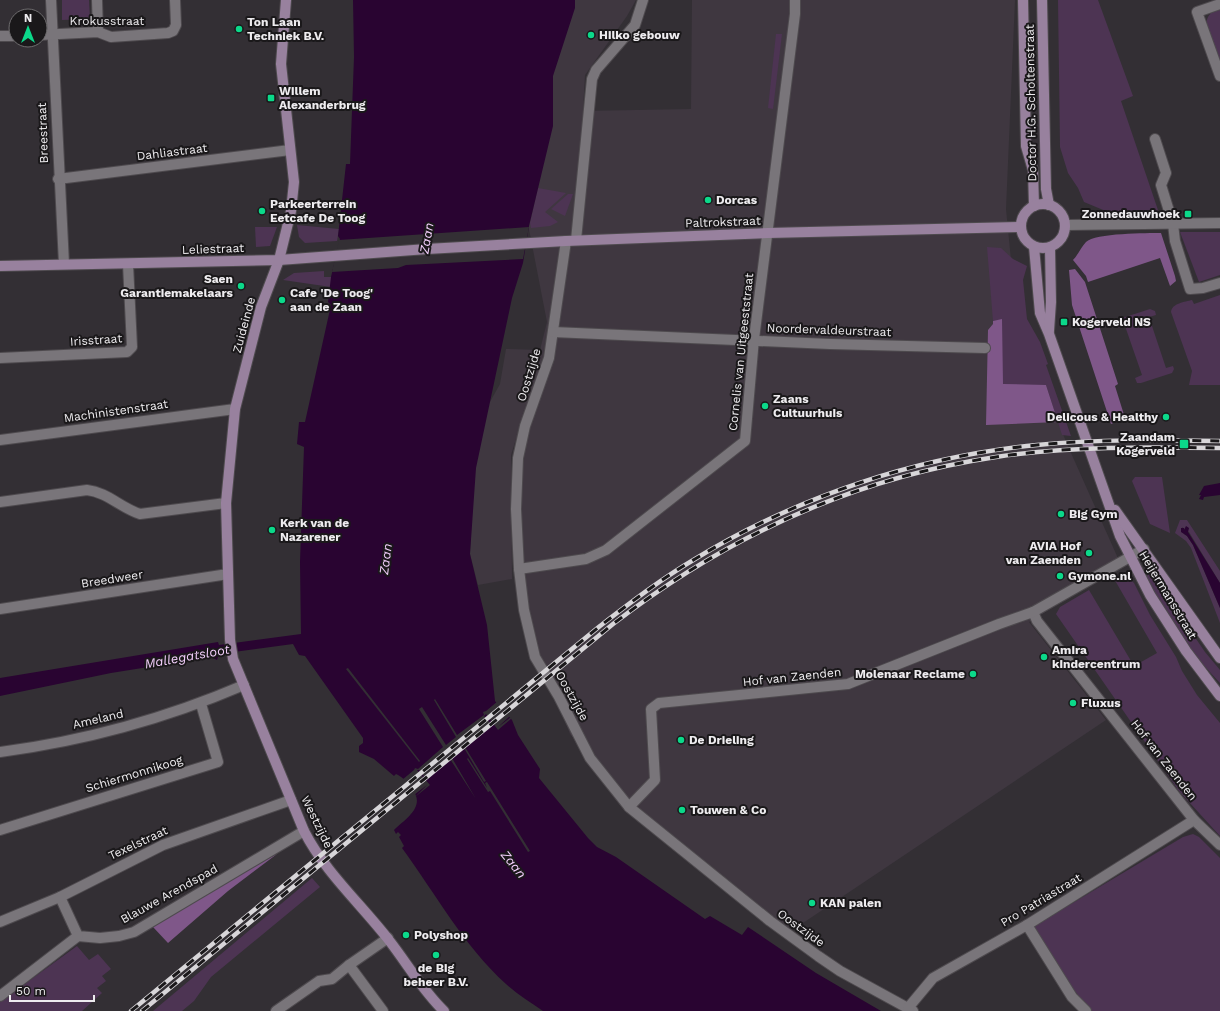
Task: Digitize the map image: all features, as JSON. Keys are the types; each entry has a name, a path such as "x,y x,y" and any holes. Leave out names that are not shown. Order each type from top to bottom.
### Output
{"street":[{"name":"Breestraat","path":"51,0 58,180 64,264"},
{"path":"97,0 98,32"},
{"name":"Krokusstraat","path":"48,34 98,32 111,36 168,33 173,30 176,25 175,0"},
{"name":"Zuideinde","path":"233,659 230,640 226,503 235,409 261,307 279,260 291,211 294,182 281,64 286,0"},
{"name":"Oostzijde","path":"643,0 635,26 596,70 592,79 571,241 549,358 525,426 518,458 516,509 519,569 524,610 534,657 555,689 590,758 629,807 770,922 840,971 911,1009"},
{"name":"Cornelis van Uitgeeststraat","path":"519,569 586,559 606,550 745,441 754,339 795,14 795,0"},
{"name":"Doctor H.G. Scholtenstraat","path":"1022,0 1026,146 1033,170 1034,206"},
{"name":"Doctor H.G. Scholtenstraat","path":"1042,0 1046,189 1050,205"},
{"path":"1220,4 1196,12 1220,76"},
{"path":"1155,139 1166,174 1161,185 1173,224 1175,241 1190,289 1203,288 1220,282"},
{"name":"Dahliastraat","path":"58,180 290,150"},
{"path":"1050,205 1059,211 1066,224 1063,237 1060,242 1050,248 1034,247 1025,239 1021,227 1023,217 1034,206 1050,205"},
{"path":"1066,224 1220,223"},
{"name":"Paltrokstraat","path":"427,249 526,243 768,233 1021,227"},
{"name":"Heijermansstraat","path":"1034,247 1040,313 1049,334 1120,536 1154,601 1186,651 1220,696"},
{"name":"Heijermansstraat","path":"1049,334 1051,302 1050,248"},
{"name":"Leliestraat","path":"0,266 279,260 427,249"},
{"name":"Irisstraat","path":"0,358 127,352 132,347 128,264"},
{"name":"Noordervaldeurstraat","path":"553,332 754,339 837,344 985,348"},
{"name":"Machinistenstraat","path":"0,440 172,416 235,409"},
{"path":"0,502 87,490 96,491 130,511 140,514 226,503"},
{"name":"Heijermansstraat","path":"1108,500 1220,658"},
{"name":"Hof van Zaenden","path":"629,807 655,780 651,710 659,703 848,684 1033,612 1144,549"},
{"name":"Breedweer","path":"0,609 228,574"},
{"name":"Hof van Zaenden","path":"1033,612 1037,621 1194,820 1220,845"},
{"name":"Westzijde","path":"233,659 304,831 314,850 388,938 424,987 444,1011"},
{"name":"Ameland","path":"0,752 23,749 121,728 201,704 244,685"},
{"name":"Schiermonnikoog","path":"0,830 218,762 201,704"},
{"name":"Texelstraat","path":"0,922 60,897 163,845 291,800"},
{"name":"Pro Patriastraat","path":"911,1009 933,978 1027,925 1194,820"},
{"name":"Blauwe Arendspad","path":"78,936 100,938 119,936 134,932 304,831"},
{"path":"0,996 78,936 60,897"},
{"path":"1027,925 1072,996 1086,1011"},
{"path":"276,1011 318,981 332,978 348,965 388,938"},
{"path":"348,965 383,1011"}],"shaded area":[{"path":"62,0 89,0 90,19 62,20"},
{"path":"571,0 636,0 627,16 585,75 583,111 691,109 692,0 1015,0 1006,209 1017,321 1067,444 1121,565 1029,622 1106,720 803,923 784,930 639,809 570,734 525,622 513,453 517,436 511,455 512,579 478,585 470,554 476,427 500,384 506,349 540,350 547,322 528,224 549,75"},
{"path":"1058,0 1098,0 1133,96 1121,101 1159,213 1108,212 1084,202 1078,188 1068,173 1060,147"},
{"path":"1220,8 1220,68 1207,34 1206,25 1212,12"},
{"path":"776,34 782,34 773,109 768,108"},
{"path":"538,188 566,193 545,212 558,222 550,226 531,228 530,223"},
{"path":"568,194 573,194 565,216 551,209"},
{"path":"297,225 339,229 337,241 305,243 299,237"},
{"path":"255,227 277,227 270,246 256,247"},
{"path":"1180,232 1220,232 1220,275 1199,282"},
{"path":"1161,233 1176,281 1170,286 1160,258 1088,282 1086,276 1073,260 1084,244 1091,239 1110,235"},
{"path":"987,247 1001,248 1013,259 1027,266 1023,280 1027,319 1040,342 1048,364 1046,365 1071,436 1062,435 1046,385 1002,385 1002,320 993,321"},
{"path":"1075,269 1085,282 1118,384 1115,386 1125,418 1111,424 1072,305 1069,270"},
{"path":"324,271 324,277 331,277 331,287 283,280 294,273"},
{"path":"1220,295 1220,385 1189,385 1192,371 1171,312 1172,309 1176,305 1183,302 1192,300 1194,304"},
{"path":"1150,309 1155,311 1156,315 1149,317 1166,368 1173,366 1174,369 1172,373 1137,383 1135,378 1142,375 1125,326 1118,328 1117,323 1119,319"},
{"path":"1002,319 1003,384 1046,385 1058,422 986,425 988,330 993,324 993,321"},
{"path":"1135,477 1162,477 1170,533 1150,524 1132,481"},
{"path":"1180,520 1187,520 1220,571 1220,583 1189,532 1182,527 1184,534 1193,545 1220,608 1220,623 1191,548 1186,541 1175,533"},
{"path":"1151,573 1205,652 1220,670 1220,683 1196,657 1145,577"},
{"path":"1113,577 1128,577 1134,583 1150,615 1176,657 1182,671 1197,695 1220,723 1220,836 1179,791 1056,614 1060,607 1089,590 1134,666 1157,653"},
{"path":"1193,834 1199,837 1220,858 1220,1011 1090,1011 1034,937 1031,928 1183,837"},
{"path":"277,854 228,891 168,943 153,927 248,869"},
{"path":"312,878 320,887 211,977 194,1001 182,1011 153,1011"},
{"path":"77,946 89,960 98,954 111,969 102,976 106,981 97,988 102,993 82,1011 0,1011 0,1002"}],"water":[{"path":"353,0 575,0 575,8 553,76 553,126 529,226 523,263 512,298 476,468 470,554 487,625 495,701 512,720 518,735 540,769 539,778 597,847 616,857 705,919 710,916 742,935 748,927 816,973 881,1011 543,1011 519,995 506,984 477,953 463,936 402,848 404,846 399,837 401,835 398,832 396,834 394,830 413,811 417,801 416,795 405,780 396,774 394,776 374,759 359,752 359,746 363,743 363,738 305,656 299,655 293,644 219,654 217,660 211,657 111,673 0,696 0,678 218,642 219,645 301,634 300,562 304,447 297,444 299,422 305,422 331,305 328,302 331,277 340,239 338,236 346,164 350,164 354,57"},
{"path":"1220,483 1220,495 1204,497 1203,500 1199,499 1201,495 1199,495 1204,486"},
{"path":"1186,526 1189,528 1188,532 1220,583 1220,608 1193,545 1187,536 1181,532 1181,528 1184,528 1184,530"}],"pier":[{"path":"529,227 523,259 406,265 398,268 332,272 339,240"},
{"path":"348,668 420,761 419,762 346,669"},
{"path":"435,699 457,735 484,715 483,712 498,701 510,716 498,727 511,717 512,718 498,730 486,714 484,716 492,725 465,747 486,781 484,782 464,748 452,758 476,799 450,759 426,779 419,770 417,770 430,785 415,797 427,785 414,795 402,780 415,768 418,769 443,747 419,709 422,707 446,745 456,737 434,700"},
{"path":"468,758 487,788 485,783 487,782 530,851 528,852 490,791 488,792 467,759"}],"railway":[{"path":"131,1011 600,626 634,600 695,559 775,516 817,498 903,470 947,459 992,451 1060,443 1128,440 1220,441"},
{"path":"142,1011 613,624 656,593 701,564 746,538 842,496 892,480 943,467 1024,453 1080,449 1220,448"}],"place":[{"name":"Ton Laan Techniek B.V.","path":"239,29"},
{"name":"Hilko gebouw","path":"591,35"},
{"name":"Willem Alexanderbrug","path":"271,98"},
{"name":"Dorcas","path":"708,200"},
{"name":"Parkeerterrein Eetcafe De Toog","path":"262,211"},
{"name":"Zonnedauwhoek","path":"1188,214"},
{"name":"Saen Garantiemakelaars","path":"241,286"},
{"name":"Cafe 'De Toog' aan de Zaan","path":"282,300"},
{"name":"Kogerveld NS","path":"1064,322"},
{"name":"Zaans Cultuurhuis","path":"765,406"},
{"name":"Delicous & Healthy","path":"1166,417"},
{"name":"Zaandam Kogerveld","path":"1184,444"},
{"name":"Big Gym","path":"1061,514"},
{"name":"Kerk van de Nazarener","path":"272,530"},
{"name":"AVIA Hof van Zaenden","path":"1089,553"},
{"name":"Gymone.nl","path":"1060,576"},
{"name":"Amira kindercentrum","path":"1044,657"},
{"name":"Molenaar Reclame","path":"973,674"},
{"name":"Fluxus","path":"1073,703"},
{"name":"De Drieling","path":"681,740"},
{"name":"Touwen & Co","path":"682,810"},
{"name":"KAN palen","path":"812,903"},
{"name":"Polyshop","path":"406,935"},
{"name":"de Big beheer B.V.","path":"436,955"}],"water label":[{"name":"Zaan","path":"426,238"},
{"name":"Zaan","path":"385,559"},
{"name":"Mallegatsloot","path":"187,656"},
{"name":"Zaan","path":"514,864"}]}
